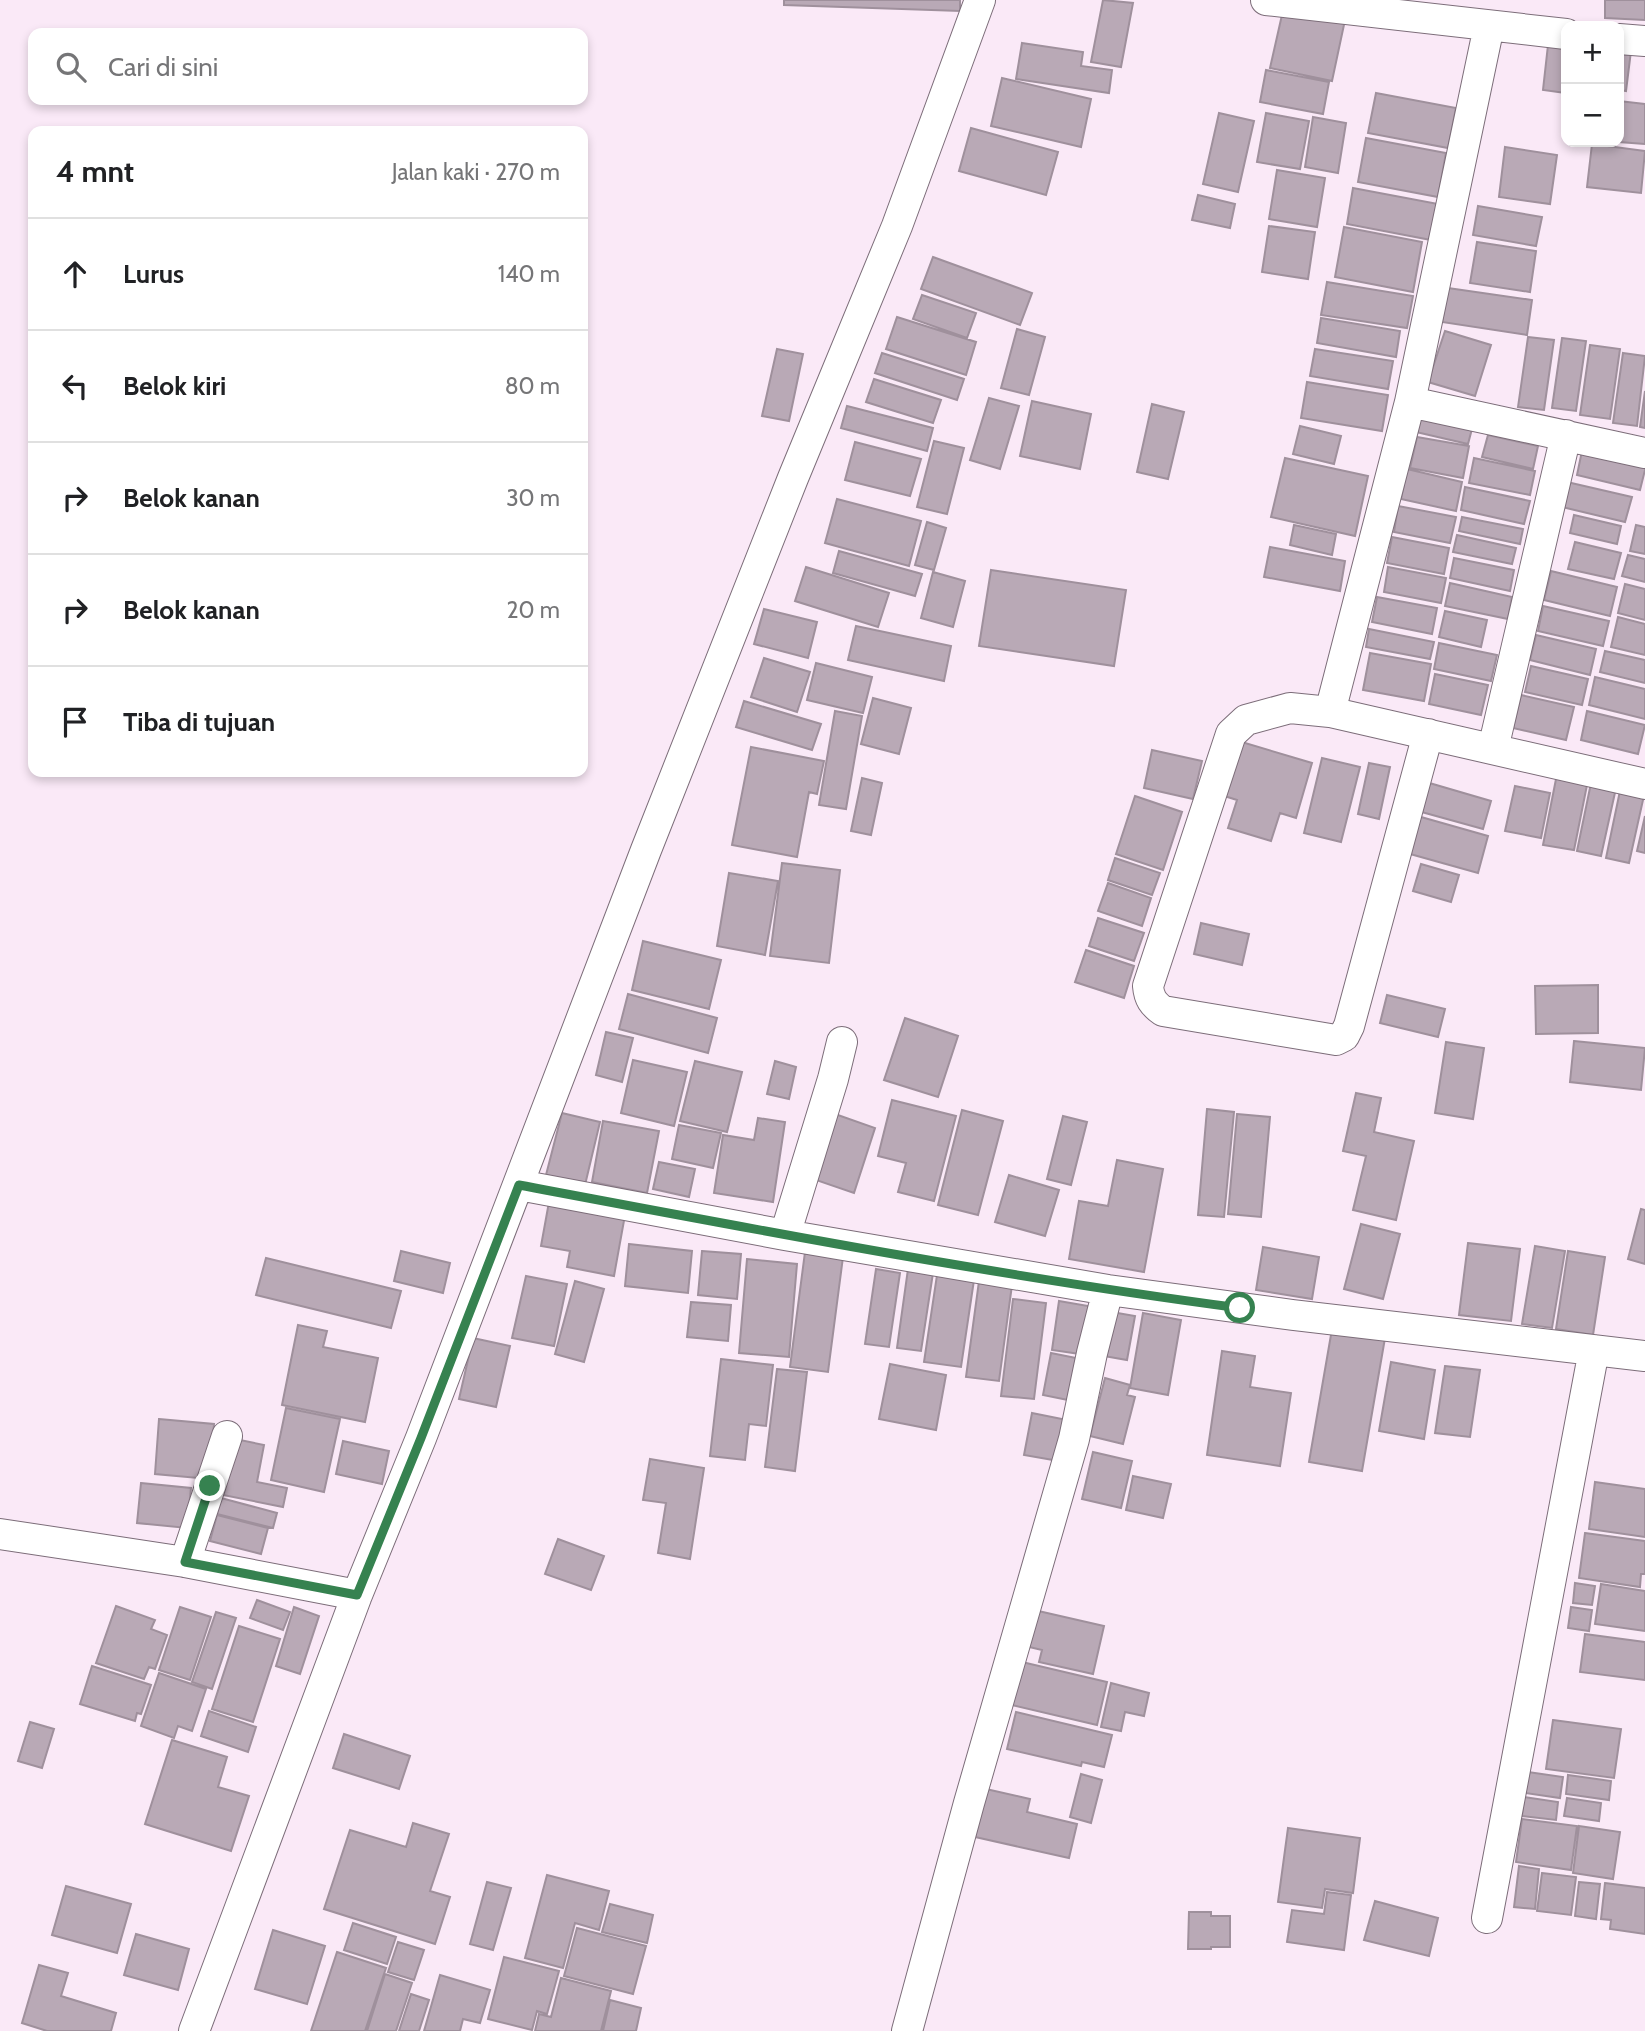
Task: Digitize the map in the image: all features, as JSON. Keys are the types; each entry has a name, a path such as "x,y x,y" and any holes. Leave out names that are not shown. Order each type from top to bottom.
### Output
{"street":[{"path":"194,2031 357,1595 421,1438 656,824 793,478 897,226 980,0"},
{"path":"1266,0 1561,33"},
{"path":"1330,712 1410,402 1489,26"},
{"path":"1624,39 1645,41"},
{"path":"1410,402 1645,453"},
{"path":"1493,749 1566,435"},
{"path":"1428,734 1349,1026 1344,1036 1336,1040 1163,1011 1155,1006 1149,996 1148,986 1231,734 1246,720 1290,708 1330,712 1428,734 1645,784"},
{"path":"785,1235 834,1079 842,1042"},
{"path":"519,1185 785,1235 1108,1290 1293,1315 1645,1356"},
{"path":"907,2031 969,1803 1074,1440 1108,1290"},
{"path":"1486,1918 1594,1350"},
{"path":"185,1562 227,1436"},
{"path":"0,1534 185,1562 357,1595"}],"building":[{"path":"784,0 960,0 960,11 784,5"},
{"path":"1103,0 1133,3 1121,67 1091,62"},
{"path":"1605,0 1645,0 1645,20 1605,18"},
{"path":"1284,6 1345,20 1332,81 1270,68"},
{"path":"1022,43 1083,52 1081,66 1112,70 1109,93 1016,79"},
{"path":"1548,45 1561,46 1561,92 1543,90"},
{"path":"1624,50 1631,51 1624,91"},
{"path":"1266,70 1329,82 1323,114 1260,102"},
{"path":"1002,78 1091,99 1081,147 991,126"},
{"path":"1376,93 1456,108 1448,148 1368,133"},
{"path":"1624,102 1645,104 1645,144 1624,142"},
{"path":"1219,113 1254,121 1238,192 1203,184"},
{"path":"1266,113 1309,121 1300,169 1257,162"},
{"path":"1313,117 1346,123 1338,173 1305,167"},
{"path":"971,128 1058,152 1046,195 959,171"},
{"path":"1366,138 1446,153 1438,197 1358,182"},
{"path":"1505,147 1557,155 1550,204 1499,197"},
{"path":"1592,147 1645,151 1641,193 1587,187"},
{"path":"1277,170 1325,178 1317,227 1269,219"},
{"path":"1353,188 1438,204 1431,240 1347,224"},
{"path":"1198,195 1235,204 1230,228 1192,220"},
{"path":"1478,206 1542,217 1536,246 1473,235"},
{"path":"1269,226 1315,232 1308,279 1262,272"},
{"path":"1344,227 1422,242 1413,292 1335,277"},
{"path":"1477,242 1536,251 1530,292 1470,283"},
{"path":"933,257 1032,293 1020,325 921,289"},
{"path":"1327,282 1413,296 1407,328 1321,315"},
{"path":"1448,288 1532,300 1527,335 1442,322"},
{"path":"922,295 976,313 967,338 913,319"},
{"path":"897,317 976,342 966,375 886,349"},
{"path":"1321,318 1400,331 1396,357 1317,343"},
{"path":"1017,329 1045,337 1029,395 1001,388"},
{"path":"1445,331 1491,345 1475,396 1428,382"},
{"path":"1528,337 1554,340 1544,410 1518,407"},
{"path":"1562,338 1586,341 1576,411 1552,408"},
{"path":"1590,345 1620,349 1610,419 1580,415"},
{"path":"777,349 803,354 789,421 762,416"},
{"path":"1315,349 1393,361 1388,389 1310,376"},
{"path":"882,353 964,379 957,400 875,373"},
{"path":"1623,353 1645,356 1637,426 1613,423"},
{"path":"874,379 941,400 933,423 866,402"},
{"path":"1307,382 1388,395 1382,431 1301,418"},
{"path":"1645,391 1645,428 1640,427"},
{"path":"989,398 1019,406 1000,469 970,460"},
{"path":"1032,401 1091,414 1080,469 1020,456"},
{"path":"1152,404 1184,412 1168,479 1137,472"},
{"path":"847,406 933,428 927,451 841,428"},
{"path":"1420,413 1473,425 1468,444 1416,432"},
{"path":"1300,426 1341,436 1334,464 1293,454"},
{"path":"1488,435 1538,446 1533,469 1482,457"},
{"path":"1417,437 1469,446 1463,478 1410,468"},
{"path":"934,441 964,448 947,514 917,507"},
{"path":"855,442 921,459 910,496 845,480"},
{"path":"1583,446 1645,461 1640,490 1577,475"},
{"path":"1285,458 1368,476 1355,536 1271,517"},
{"path":"1474,458 1535,471 1530,495 1469,483"},
{"path":"1407,469 1462,482 1456,511 1401,499"},
{"path":"1567,482 1632,497 1625,522 1562,507"},
{"path":"1465,487 1530,501 1524,524 1461,510"},
{"path":"837,499 921,521 909,566 825,543"},
{"path":"1398,506 1456,517 1450,543 1394,532"},
{"path":"1574,515 1621,526 1617,544 1570,533"},
{"path":"1462,517 1523,529 1520,544 1459,531"},
{"path":"927,522 946,528 934,570 915,565"},
{"path":"1294,525 1336,534 1332,555 1290,545"},
{"path":"1636,525 1645,527 1645,554 1630,551"},
{"path":"1457,535 1516,548 1512,564 1453,552"},
{"path":"1392,537 1449,548 1444,574 1387,563"},
{"path":"1575,542 1621,553 1614,579 1568,569"},
{"path":"1270,547 1345,561 1340,591 1264,577"},
{"path":"839,551 922,574 915,596 833,573"},
{"path":"1628,555 1645,559 1645,582 1622,576"},
{"path":"1454,558 1514,570 1510,591 1450,578"},
{"path":"806,567 889,593 878,627 795,601"},
{"path":"1388,567 1446,578 1441,603 1384,592"},
{"path":"991,570 1126,590 1114,666 979,646"},
{"path":"1551,571 1617,587 1610,616 1544,600"},
{"path":"933,572 965,581 953,627 921,618"},
{"path":"1450,583 1512,597 1508,619 1445,606"},
{"path":"1625,584 1645,589 1645,620 1618,613"},
{"path":"1377,597 1437,608 1432,634 1372,622"},
{"path":"1543,606 1609,621 1603,646 1538,631"},
{"path":"764,609 817,622 808,658 754,644"},
{"path":"1445,611 1487,620 1481,647 1439,637"},
{"path":"1618,617 1645,624 1645,655 1611,647"},
{"path":"856,626 951,646 944,681 848,660"},
{"path":"1369,629 1434,642 1430,659 1366,647"},
{"path":"1536,635 1596,649 1590,675 1530,660"},
{"path":"1439,643 1497,655 1491,681 1434,669"},
{"path":"1605,651 1645,660 1645,683 1600,672"},
{"path":"1370,653 1431,664 1424,701 1363,690"},
{"path":"764,658 810,672 797,712 751,697"},
{"path":"816,663 872,677 863,713 807,700"},
{"path":"1531,666 1588,679 1582,705 1525,692"},
{"path":"1435,674 1488,685 1481,715 1429,704"},
{"path":"1595,677 1645,689 1645,719 1589,705"},
{"path":"1521,695 1574,707 1566,740 1513,728"},
{"path":"873,698 911,708 899,754 861,744"},
{"path":"744,701 821,724 812,750 736,727"},
{"path":"835,711 862,716 846,809 819,805"},
{"path":"1587,711 1645,725 1638,754 1581,740"},
{"path":"1235,740 1312,763 1296,818 1280,813 1271,841 1228,828 1237,800 1218,794"},
{"path":"751,747 824,761 817,794 809,792 797,857 732,845"},
{"path":"1152,750 1202,761 1193,799 1144,788"},
{"path":"1322,758 1360,767 1341,842 1304,833"},
{"path":"1369,763 1390,767 1379,819 1358,814"},
{"path":"1557,774 1588,780 1574,850 1543,845"},
{"path":"862,778 882,783 871,835 851,831"},
{"path":"1426,782 1491,801 1483,829 1418,811"},
{"path":"1591,783 1616,788 1601,856 1577,851"},
{"path":"1515,786 1550,793 1541,838 1505,831"},
{"path":"1621,786 1645,791 1629,863 1606,858"},
{"path":"1135,796 1182,812 1163,870 1116,854"},
{"path":"1414,815 1488,836 1478,873 1403,852"},
{"path":"1645,816 1645,853 1637,851"},
{"path":"1115,858 1160,873 1152,895 1108,880"},
{"path":"782,863 840,870 829,963 770,956"},
{"path":"1421,864 1459,875 1451,902 1413,891"},
{"path":"729,873 778,881 765,955 717,946"},
{"path":"1108,883 1151,898 1142,926 1098,911"},
{"path":"1098,918 1144,933 1134,961 1089,946"},
{"path":"1201,923 1249,934 1242,965 1194,954"},
{"path":"643,941 721,960 709,1009 632,990"},
{"path":"1086,950 1134,966 1124,998 1075,982"},
{"path":"1598,985 1598,1033 1536,1034 1535,986"},
{"path":"628,994 717,1018 708,1053 619,1029"},
{"path":"1387,995 1445,1009 1438,1037 1380,1023"},
{"path":"905,1018 958,1036 938,1097 884,1080"},
{"path":"606,1032 633,1038 622,1082 596,1075"},
{"path":"1574,1041 1645,1048 1641,1090 1570,1082"},
{"path":"1446,1042 1484,1048 1473,1119 1435,1113"},
{"path":"633,1060 687,1072 674,1126 621,1113"},
{"path":"695,1061 742,1072 727,1132 680,1121"},
{"path":"775,1061 796,1067 789,1099 767,1094"},
{"path":"1356,1093 1381,1098 1374,1132 1414,1141 1396,1220 1353,1210 1366,1156 1343,1151"},
{"path":"892,1100 956,1116 934,1201 898,1192 906,1163 878,1156"},
{"path":"1207,1109 1234,1112 1224,1217 1198,1215"},
{"path":"962,1110 1003,1121 978,1215 938,1205"},
{"path":"562,1113 600,1122 585,1185 546,1175"},
{"path":"835,1114 875,1128 854,1193 813,1179"},
{"path":"1237,1114 1270,1117 1261,1217 1228,1214"},
{"path":"1063,1116 1087,1122 1071,1185 1047,1179"},
{"path":"758,1118 785,1122 773,1202 714,1193 723,1135 754,1140"},
{"path":"603,1121 659,1131 647,1193 592,1182"},
{"path":"679,1125 721,1133 713,1168 672,1159"},
{"path":"1117,1160 1163,1169 1144,1272 1069,1259 1079,1201 1108,1206"},
{"path":"659,1162 695,1169 689,1197 653,1189"},
{"path":"1009,1175 1059,1190 1045,1236 995,1222"},
{"path":"549,1202 625,1215 614,1276 567,1267 570,1251 541,1246"},
{"path":"1641,1209 1645,1210 1645,1264 1628,1259"},
{"path":"1361,1224 1400,1234 1383,1299 1344,1289"},
{"path":"1468,1243 1520,1249 1511,1321 1459,1315"},
{"path":"629,1244 692,1251 688,1293 625,1286"},
{"path":"1535,1246 1565,1251 1552,1328 1522,1324"},
{"path":"1263,1247 1319,1257 1312,1299 1256,1290"},
{"path":"401,1251 450,1263 443,1293 394,1281"},
{"path":"702,1251 741,1254 737,1299 698,1295"},
{"path":"1568,1251 1605,1257 1593,1335 1556,1329"},
{"path":"805,1252 843,1257 828,1372 790,1367"},
{"path":"266,1258 401,1291 391,1328 256,1295"},
{"path":"747,1259 797,1264 789,1357 739,1353"},
{"path":"876,1269 900,1273 889,1347 865,1344"},
{"path":"908,1269 933,1273 921,1351 897,1348"},
{"path":"937,1275 974,1280 961,1367 924,1362"},
{"path":"526,1276 567,1284 554,1346 512,1338"},
{"path":"575,1281 604,1289 584,1362 555,1354"},
{"path":"979,1281 1012,1285 999,1381 966,1377"},
{"path":"1013,1299 1046,1303 1034,1399 1001,1396"},
{"path":"1059,1301 1094,1307 1087,1355 1052,1350"},
{"path":"691,1302 731,1305 728,1341 687,1337"},
{"path":"1106,1311 1135,1316 1127,1360 1098,1355"},
{"path":"1143,1313 1181,1320 1168,1395 1130,1388"},
{"path":"298,1325 327,1331 323,1347 378,1358 365,1422 282,1405"},
{"path":"1332,1329 1385,1338 1362,1471 1309,1462"},
{"path":"473,1338 510,1346 496,1407 459,1399"},
{"path":"1222,1351 1255,1356 1250,1387 1291,1393 1280,1466 1207,1455"},
{"path":"1051,1353 1086,1360 1078,1402 1043,1395"},
{"path":"721,1359 773,1365 766,1426 749,1424 745,1460 710,1456"},
{"path":"1391,1362 1435,1370 1424,1439 1379,1431"},
{"path":"890,1364 946,1375 936,1430 879,1419"},
{"path":"1445,1366 1480,1370 1470,1437 1435,1433"},
{"path":"777,1369 807,1372 795,1471 765,1467"},
{"path":"1105,1378 1130,1385 1127,1395 1135,1397 1123,1444 1090,1436"},
{"path":"286,1408 340,1419 324,1492 271,1480"},
{"path":"1032,1413 1067,1420 1059,1461 1024,1455"},
{"path":"159,1419 214,1424 209,1479 155,1474"},
{"path":"235,1439 264,1445 257,1482 287,1488 283,1507 223,1495"},
{"path":"343,1441 389,1451 382,1484 336,1474"},
{"path":"1093,1452 1132,1461 1121,1508 1082,1499"},
{"path":"650,1459 704,1468 690,1559 658,1553 666,1503 643,1500"},
{"path":"1133,1476 1171,1484 1163,1518 1126,1510"},
{"path":"1595,1482 1645,1489 1645,1537 1589,1529"},
{"path":"141,1483 191,1488 187,1528 137,1523"},
{"path":"221,1498 277,1513 273,1528 217,1514"},
{"path":"217,1515 268,1528 261,1554 210,1541"},
{"path":"1585,1533 1645,1541 1645,1574 1641,1574 1640,1587 1579,1578"},
{"path":"558,1539 604,1556 591,1590 545,1574"},
{"path":"1575,1583 1595,1586 1592,1605 1573,1603"},
{"path":"1601,1584 1645,1591 1645,1631 1595,1624"},
{"path":"257,1600 290,1612 283,1630 250,1618"},
{"path":"116,1606 155,1620 151,1629 167,1635 155,1669 149,1667 144,1679 96,1663"},
{"path":"180,1607 211,1617 190,1680 159,1670"},
{"path":"294,1607 319,1616 300,1674 276,1666"},
{"path":"1571,1607 1592,1610 1589,1631 1568,1628"},
{"path":"1034,1610 1104,1626 1093,1674 1039,1662 1042,1650 1025,1646"},
{"path":"216,1612 236,1618 212,1689 192,1682"},
{"path":"239,1626 280,1639 253,1722 212,1709"},
{"path":"1585,1634 1645,1642 1645,1680 1580,1672"},
{"path":"1022,1662 1107,1682 1097,1725 1012,1705"},
{"path":"92,1666 151,1685 141,1714 137,1713 135,1721 80,1704"},
{"path":"159,1673 206,1689 192,1731 178,1726 174,1738 141,1726"},
{"path":"1111,1683 1149,1693 1144,1716 1125,1712 1121,1731 1101,1727"},
{"path":"209,1711 256,1727 248,1752 201,1736"},
{"path":"1016,1712 1112,1735 1104,1767 1082,1762 1081,1766 1007,1749"},
{"path":"1553,1720 1621,1729 1614,1778 1546,1769"},
{"path":"30,1722 54,1729 42,1768 18,1761"},
{"path":"344,1734 410,1756 399,1789 333,1768"},
{"path":"172,1740 227,1757 218,1787 249,1796 231,1851 145,1824"},
{"path":"1528,1772 1563,1777 1560,1798 1525,1793"},
{"path":"1081,1774 1102,1780 1091,1823 1070,1817"},
{"path":"1568,1775 1611,1781 1609,1800 1566,1794"},
{"path":"986,1789 1030,1799 1027,1812 1077,1824 1069,1858 975,1837"},
{"path":"1524,1797 1558,1802 1556,1820 1522,1816"},
{"path":"1567,1798 1601,1803 1599,1821 1564,1816"},
{"path":"1522,1819 1577,1826 1571,1870 1516,1862"},
{"path":"413,1823 449,1834 430,1891 450,1897 435,1944 324,1909 350,1830 406,1847"},
{"path":"1579,1826 1620,1832 1613,1879 1573,1873"},
{"path":"1288,1828 1360,1838 1353,1893 1325,1889 1322,1908 1278,1902"},
{"path":"1519,1866 1539,1869 1535,1909 1514,1907"},
{"path":"1542,1873 1576,1877 1571,1915 1537,1911"},
{"path":"547,1875 609,1891 599,1930 575,1923 563,1968 525,1958"},
{"path":"487,1882 511,1888 493,1950 470,1944"},
{"path":"1579,1882 1600,1884 1596,1919 1575,1916"},
{"path":"1605,1883 1645,1888 1645,1934 1610,1929 1611,1920 1601,1919"},
{"path":"66,1886 131,1904 117,1953 52,1935"},
{"path":"1327,1892 1351,1895 1344,1950 1287,1942 1292,1910 1324,1914"},
{"path":"1375,1901 1438,1918 1429,1956 1364,1940"},
{"path":"610,1904 653,1915 647,1943 602,1932"},
{"path":"1189,1912 1211,1912 1211,1916 1230,1916 1230,1947 1188,1949"},
{"path":"353,1923 396,1937 387,1964 344,1950"},
{"path":"577,1928 646,1946 633,1994 564,1976"},
{"path":"273,1930 325,1946 307,2004 255,1989"},
{"path":"136,1934 189,1949 178,1990 124,1975"},
{"path":"398,1942 424,1950 414,1980 388,1972"},
{"path":"337,1952 386,1968 365,2031 311,2031"},
{"path":"504,1957 559,1971 547,2014 537,2011 532,2030 488,2019"},
{"path":"39,1965 68,1973 61,1996 116,2013 111,2031 47,2031 22,2023"},
{"path":"385,1974 412,1983 396,2031 367,2031"},
{"path":"440,1975 490,1990 480,2023 463,2019 460,2031 424,2031"},
{"path":"561,1978 611,1991 601,2031 535,2031 539,2014 551,2017"},
{"path":"411,1994 429,2000 419,2031 399,2031"},
{"path":"610,2000 641,2008 636,2031 603,2031"}],"route":[{"path":"210,1486 185,1562 357,1595 519,1185 785,1235 1108,1290 1240,1308"}]}
